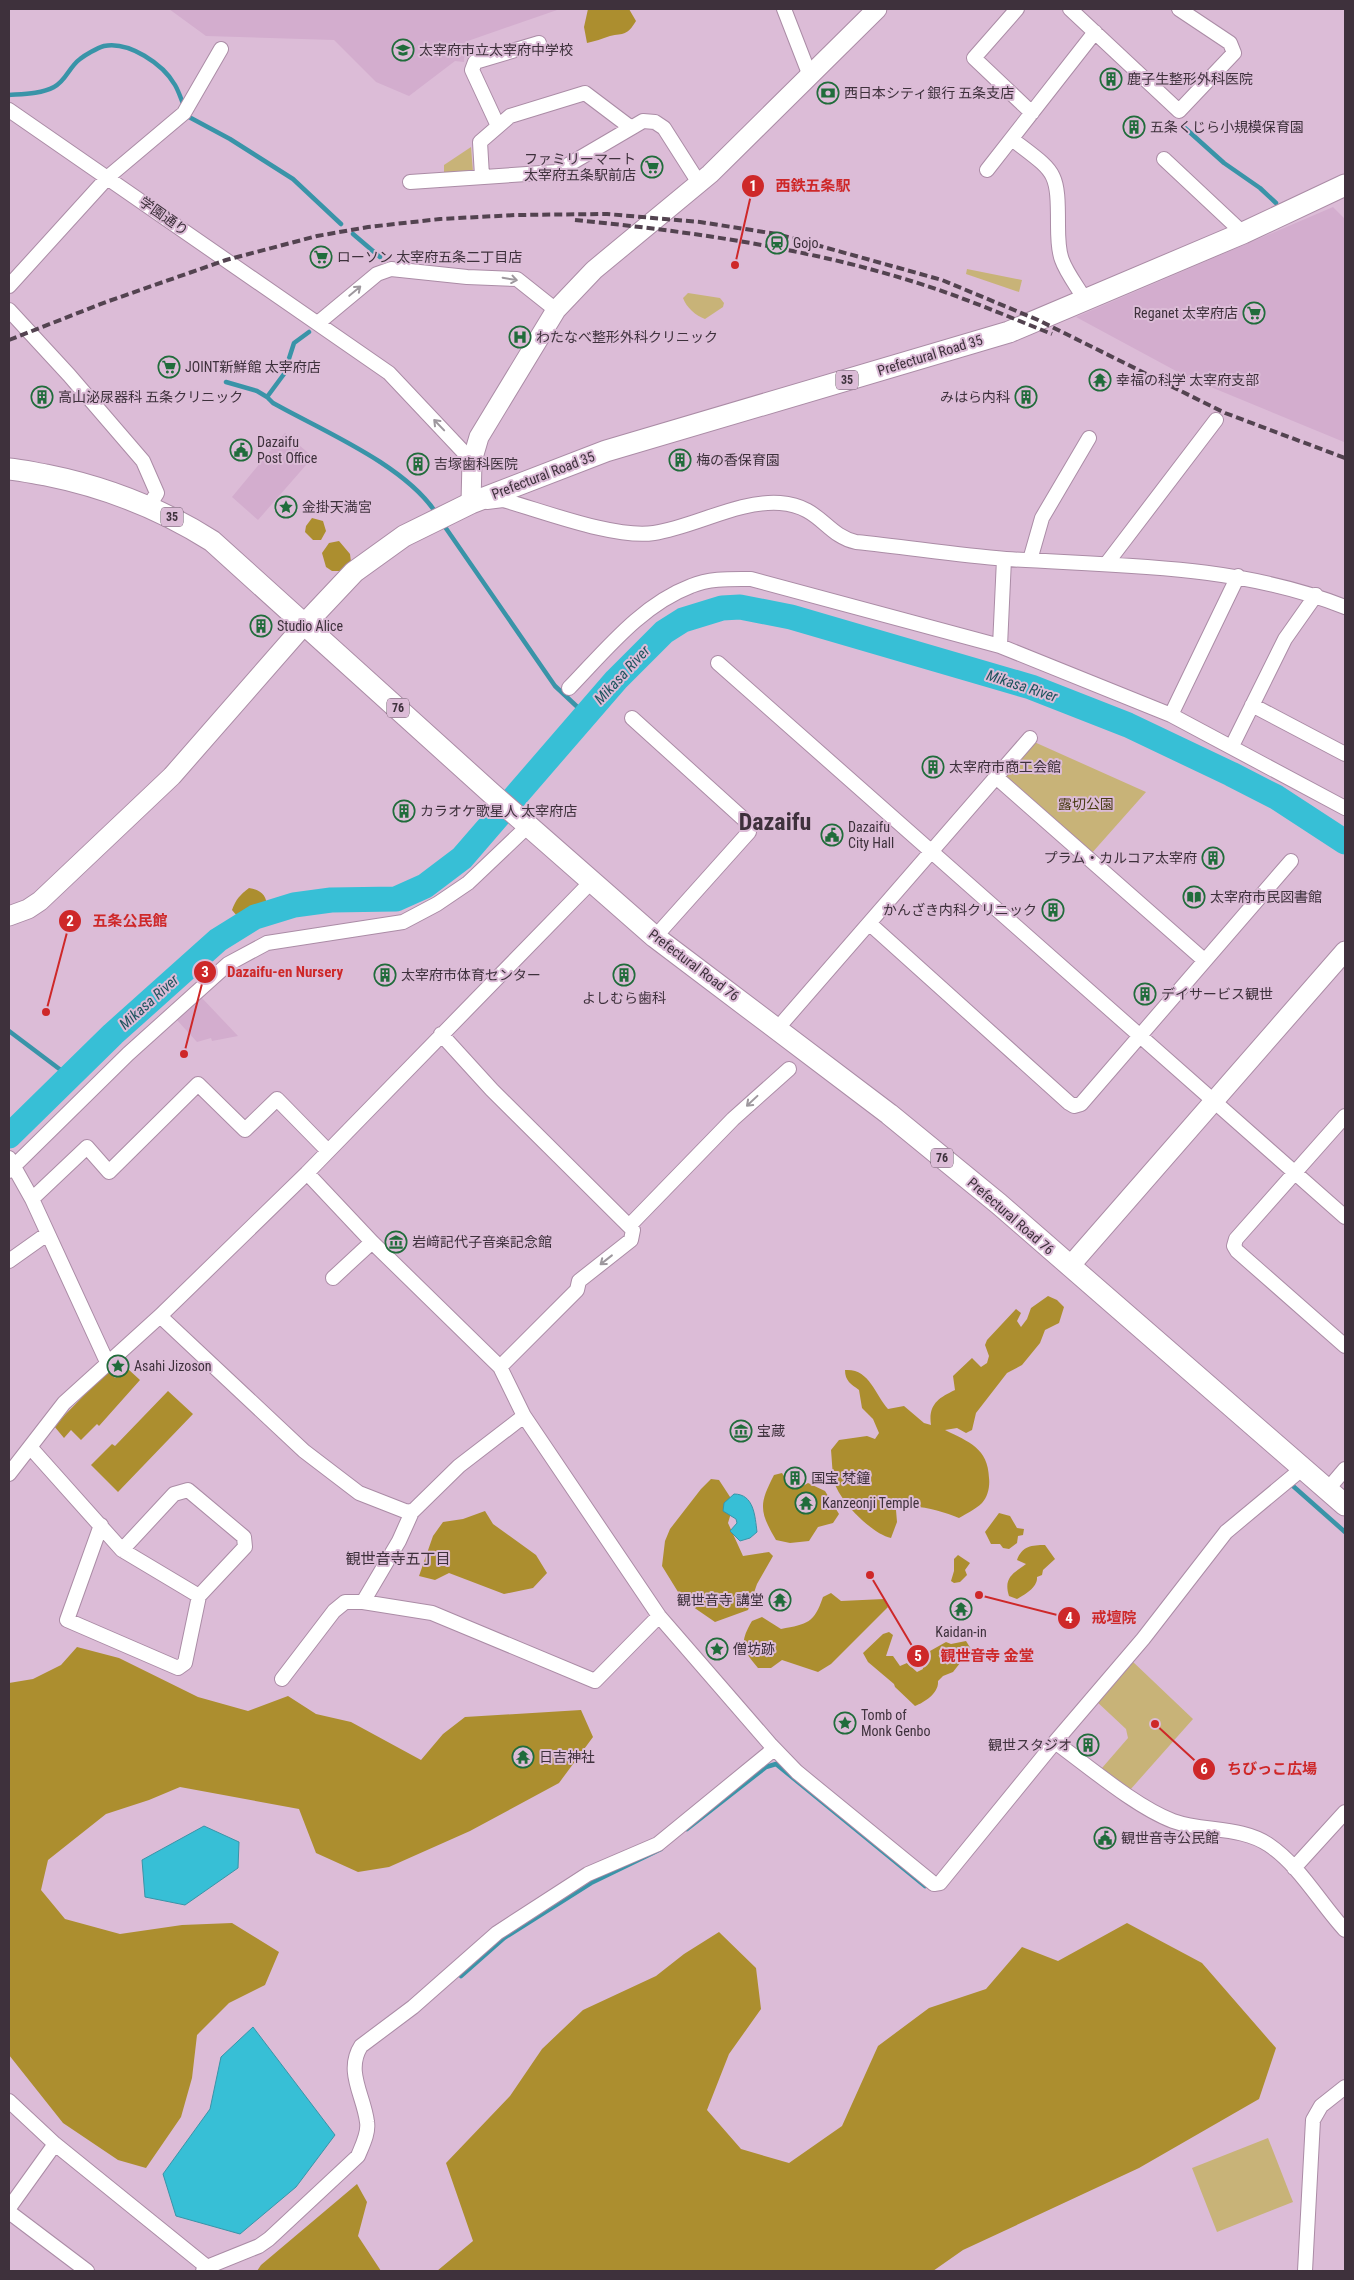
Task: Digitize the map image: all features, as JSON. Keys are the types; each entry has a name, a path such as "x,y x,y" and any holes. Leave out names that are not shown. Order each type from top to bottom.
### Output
{"main road":[{"name":"Prefectural Road 35","path":"305,624 354,572 404,536 471,503 606,451 1009,332 1243,233 1345,185"},
{"name":"35","path":"9,469 87,484 149,506 183,523 212,541 305,624"},
{"name":"76","path":"305,624 527,825"},
{"name":"Prefectural Road 76","path":"527,825 590,882 655,936 911,1132 999,1204 1345,1505"}],"street":[{"path":"784,9 810,76"},
{"path":"877,9 699,183 594,270 556,310 479,437 472,460 471,503 503,500 616,531 636,534 656,533 758,504 780,503 808,510 848,540 1004,559 1107,563 1238,576 1316,595 1345,607"},
{"path":"1017,9 974,58 1032,113"},
{"path":"1070,9 1179,111 1234,53 1230,43 1178,9"},
{"path":"987,170 1013,140 1095,32"},
{"path":"498,126 472,70 475,62 539,42"},
{"path":"9,286 108,177 184,114 221,49"},
{"path":"482,176 480,142 510,116 585,93 630,127"},
{"name":"学園通り","path":"9,110 389,373 472,460"},
{"path":"410,182 556,172 643,121 654,122 664,128 699,183"},
{"path":"1013,140 1046,165 1054,175 1058,193 1058,237 1061,259 1086,300"},
{"path":"1164,159 1243,233"},
{"path":"318,323 377,274 391,269 467,277 516,279 556,310"},
{"path":"9,310 69,375 143,461 157,493 149,506"},
{"path":"1107,563 1216,420"},
{"path":"1030,560 1042,518 1090,438"},
{"path":"1000,646 1004,559"},
{"path":"1171,715 1238,576"},
{"path":"569,688 628,628 657,605 692,585 722,579 751,579 1000,646 1171,715 1345,808"},
{"path":"1232,746 1285,639 1316,595"},
{"path":"9,916 28,909 40,901 172,776 305,624"},
{"path":"718,663 1141,1034 1345,1217"},
{"path":"1252,705 1345,754"},
{"path":"632,718 748,823 749,832 655,936"},
{"path":"777,1029 1030,738"},
{"path":"996,777 1204,960"},
{"path":"107,1362 46,1234 32,1199 11,1164 128,1054 228,964 266,943 403,922 437,904 468,884 527,825"},
{"path":"870,924 1068,1104 1074,1106 1081,1104 1291,861"},
{"path":"9,1474 64,1403 107,1362 160,1316 307,1173 590,882"},
{"path":"1070,1266 1345,951"},
{"path":"441,1034 492,1090 633,1230 631,1240 579,1281 577,1290 500,1367"},
{"path":"629,1226 733,1120 789,1069"},
{"path":"32,1199 87,1147 109,1172 198,1084 245,1130 276,1099 328,1151"},
{"path":"1345,1116 1236,1239 1234,1246 1236,1251 1345,1346"},
{"path":"307,1173 372,1242 500,1367 524,1416 659,1616 774,1749 797,1772 934,1884 940,1883 1055,1742 1142,1640 1226,1532 1303,1468"},
{"path":"9,1261 46,1234"},
{"path":"333,1278 372,1242"},
{"path":"160,1316 304,1451 359,1493 397,1509 412,1512"},
{"path":"363,1602 399,1541 412,1512 459,1466 524,1416"},
{"path":"30,1447 122,1550 199,1596"},
{"path":"1328,1489 1345,1470"},
{"path":"101,1526 67,1620 178,1668 185,1663 199,1596 245,1546 244,1537 188,1490 174,1494 122,1550"},
{"path":"282,1680 334,1611 345,1602 363,1602 432,1613 595,1681 659,1616"},
{"path":"1055,1742 1146,1807 1173,1821 1258,1840 1269,1845 1294,1868 1345,1930"},
{"path":"9,2101 56,2144 206,2269 259,2246 269,2239 358,2156 365,2139 368,2124 354,2068 356,2054 361,2046 413,2007 498,1933 588,1874 658,1844 774,1749"},
{"path":"1294,1868 1345,1812"},
{"path":"1305,2271 1313,2120 1322,2106 1345,2087"},
{"path":"9,2208 56,2144"},
{"path":"9,2212 87,2271"}],"shaded area":[{"name":"太宰府市立太宰府中学校","path":"169,9 560,9 465,42 464,62 455,61 409,96 376,82 334,40 206,36"},
{"path":"588,9 629,9 636,21 625,33 587,43 584,27"},
{"name":"Reganet 太宰府店","path":"1333,207 1345,219 1344,442 1189,378 1076,317"},
{"path":"285,433 313,457 258,520 232,497"},
{"path":"312,518 323,521 326,531 321,540 313,540 305,532 306,526"},
{"path":"339,541 350,554 351,562 346,571 332,571 326,567 322,553 329,543"},
{"path":"249,888 259,891 265,897 267,905 266,916 260,921 249,917 236,925 234,920 237,916 232,910 235,903"},
{"path":"201,997 238,1036 212,1041 211,1038 197,1042 176,1019"},
{"path":"1048,1296 1057,1300 1064,1307 1059,1323 1045,1330 1040,1343 1022,1365 1007,1373 976,1413 972,1430 966,1433 957,1428 945,1430 976,1447 985,1460 988,1468 989,1484 984,1501 959,1518 936,1510 919,1507 903,1508 896,1510 897,1522 891,1538 875,1530 849,1507 837,1489 833,1477 831,1450 839,1440 867,1436 875,1439 879,1433 873,1419 862,1408 859,1390 847,1380 845,1370 853,1370 866,1378 888,1409 904,1406 924,1423 931,1425 930,1418 933,1407 939,1399 955,1390 953,1376 972,1358 981,1367 987,1363 989,1356 985,1345 987,1340 1016,1309 1021,1313 1017,1321 1021,1327 1027,1319 1031,1308"},
{"path":"128,1369 140,1380 99,1426 97,1424 81,1440 71,1430 64,1438 54,1426 109,1370 115,1378"},
{"path":"168,1391 193,1414 118,1492 91,1465 112,1444 115,1446"},
{"path":"782,1473 792,1489 798,1489 808,1483 825,1491 839,1514 833,1523 818,1527 809,1541 790,1543 776,1540 766,1522 763,1508 766,1493 774,1475"},
{"path":"711,1479 719,1480 734,1503 728,1523 743,1556 769,1552 773,1556 757,1584 748,1610 715,1622 683,1600 662,1566 665,1541 670,1529"},
{"path":"485,1511 493,1524 536,1555 547,1573 533,1588 504,1594 449,1573 435,1580 419,1576 433,1536 443,1522 463,1519"},
{"path":"999,1513 1010,1516 1017,1528 1024,1529 1023,1535 1018,1536 1017,1543 1009,1549 1003,1548 1000,1544 991,1544 985,1532"},
{"path":"1045,1545 1055,1559 1043,1570 1042,1575 1037,1577 1037,1581 1027,1593 1017,1599 1009,1596 1007,1584 1011,1576 1026,1564 1017,1560 1019,1555 1028,1547"},
{"path":"958,1555 970,1563 965,1570 967,1575 960,1582 954,1583 951,1581 954,1571 954,1559"},
{"path":"831,1593 841,1601 884,1599 888,1607 831,1664 818,1672 782,1660 771,1668 758,1668 748,1656 744,1646 745,1635 752,1621 762,1617 781,1629 804,1624 813,1617 823,1597"},
{"path":"889,1632 893,1635 886,1656 893,1656 900,1666 907,1663 917,1672 923,1669 922,1662 930,1651 946,1642 951,1644 966,1641 971,1649 953,1672 943,1676 938,1681 934,1693 915,1706 894,1684 868,1662 863,1653 883,1634"},
{"path":"77,1647 119,1658 198,1697 248,1711 288,1696 316,1714 351,1722 421,1760 443,1734 465,1717 581,1710 593,1737 559,1783 470,1831 389,1867 358,1872 316,1853 299,1809 180,1787 149,1800 106,1814 48,1860 41,1890 65,1919 120,1934 182,1925 232,1923 279,1952 265,1985 229,2003 197,2035 192,2078 181,2117 146,2168 118,2160 63,2123 9,2055 9,1683 33,1679 61,1665"},
{"path":"1127,1923 1202,1963 1276,2048 1259,2099 1139,2168 963,2250 933,2271 437,2271 473,2241 446,2163 510,2096 542,2049 583,2010 656,1976 684,1954 719,1932 756,1968 761,2009 729,2054 707,2110 741,2149 789,2163 842,2126 878,2046 929,2008 986,1989 1022,1947 1058,1961"},
{"path":"357,2184 367,2202 358,2236 381,2271 257,2271 261,2265"}],"green space":[{"path":"471,147 473,172 444,173 444,165"},
{"path":"967,269 1022,280 1019,292 966,274"},
{"path":"688,293 720,298 724,303 723,307 705,319 702,318 686,305 683,298"},
{"name":"露切公園","path":"1032,741 1146,792 1091,854 1006,781 1005,772"},
{"path":"1131,1660 1193,1719 1130,1790 1102,1768 1128,1738 1126,1729 1095,1700"},
{"path":"1268,2138 1293,2202 1217,2232 1192,2168"}],"water":[{"path":"734,1494 741,1495 750,1502 757,1532 750,1538 740,1541 730,1531 737,1523 736,1519 723,1511 724,1503"},
{"path":"204,1826 239,1842 238,1868 185,1905 145,1897 142,1860"},
{"path":"253,2027 335,2135 296,2187 240,2234 176,2216 163,2174 210,2109 221,2057"}],"waterway":[{"path":"9,95 38,92 54,87 62,81 82,57 101,47 114,45 134,51 154,62 170,77 184,106"},
{"path":"189,117 230,139 293,179 341,224"},
{"path":"1185,128 1224,163 1260,188 1276,203"},
{"path":"353,234 380,257"},
{"path":"309,332 294,343 284,374 267,397 273,403 338,437 384,464 422,496 436,513"},
{"path":"226,382 257,391 267,397"},
{"path":"443,524 555,686 586,715"},
{"name":"Mikasa River","path":"9,1136 113,1034 218,940 255,917 294,905 331,900 396,899 425,886 462,858 616,680 664,632 683,620 722,608 740,607 791,617 1031,687 1128,725 1231,774 1276,797 1345,842"},
{"path":"9,1031 70,1077"},
{"path":"1293,1486 1345,1532"},
{"path":"687,1829 766,1767 776,1764 925,1886"},
{"path":"461,1976 504,1938 591,1883 661,1849"}],"railway":[{"path":"9,340 106,302 226,260 317,236 368,227 440,219 516,215 607,214 700,222 777,234 942,280 1038,320 1225,413 1345,458"},
{"path":"575,220 667,230 805,253 895,276 939,290 1052,334"}],"place":[{"name":"太宰府市立太宰府中学校","path":"403,50"},
{"name":"鹿子生整形外科医院","path":"1111,79"},
{"name":"西日本シティ銀行 五条支店","path":"828,93"},
{"name":"五条くじら小規模保育園","path":"1134,127"},
{"name":"ファミリーマート 太宰府五条駅前店","path":"652,167"},
{"name":"Gojo","path":"777,243"},
{"name":"ローソン 太宰府五条二丁目店","path":"321,257"},
{"name":"西鉄五条駅","path":"735,265"},
{"name":"Reganet 太宰府店","path":"1254,313"},
{"name":"わたなべ整形外科クリニック","path":"520,337"},
{"name":"JOINT新鮮館 太宰府店","path":"169,367"},
{"name":"幸福の科学 太宰府支部","path":"1100,380"},
{"name":"高山泌尿器科 五条クリニック","path":"42,397"},
{"name":"みはら内科","path":"1026,397"},
{"name":"Dazaifu Post Office","path":"241,450"},
{"name":"梅の香保育園","path":"680,460"},
{"name":"吉塚歯科医院","path":"418,464"},
{"name":"金掛天満宮","path":"286,507"},
{"name":"Studio Alice","path":"261,626"},
{"name":"太宰府市商工会館","path":"933,767"},
{"name":"カラオケ歌星人 太宰府店","path":"404,811"},
{"name":"Dazaifu City Hall","path":"832,835"},
{"name":"プラム・カルコア太宰府","path":"1213,858"},
{"name":"太宰府市民図書館","path":"1194,897"},
{"name":"かんざき内科クリニック","path":"1053,910"},
{"name":"太宰府市体育センター","path":"385,975"},
{"name":"よしむら歯科","path":"624,975"},
{"name":"デイサービス観世","path":"1145,994"},
{"name":"五条公民館","path":"46,1012"},
{"name":"Dazaifu-en Nursery","path":"184,1054"},
{"name":"岩﨑記代子音楽記念館","path":"396,1242"},
{"name":"Asahi Jizoson","path":"118,1366"},
{"name":"宝蔵","path":"741,1431"},
{"name":"国宝 梵鐘","path":"795,1478"},
{"name":"Kanzeonji Temple","path":"806,1503"},
{"name":"観世音寺 金堂","path":"870,1575"},
{"name":"戒壇院","path":"979,1595"},
{"name":"観世音寺 講堂","path":"780,1600"},
{"name":"Kaidan-in","path":"961,1609"},
{"name":"僧坊跡","path":"717,1649"},
{"name":"Tomb of Monk Genbo","path":"845,1723"},
{"name":"ちびっこ広場","path":"1155,1724"},
{"name":"観世スタジオ","path":"1088,1745"},
{"name":"日吉神社","path":"523,1757"},
{"name":"観世音寺公民館","path":"1105,1838"}],"district":[{"name":"Dazaifu","path":"775,822"},
{"name":"観世音寺五丁目","path":"398,1559"}]}
